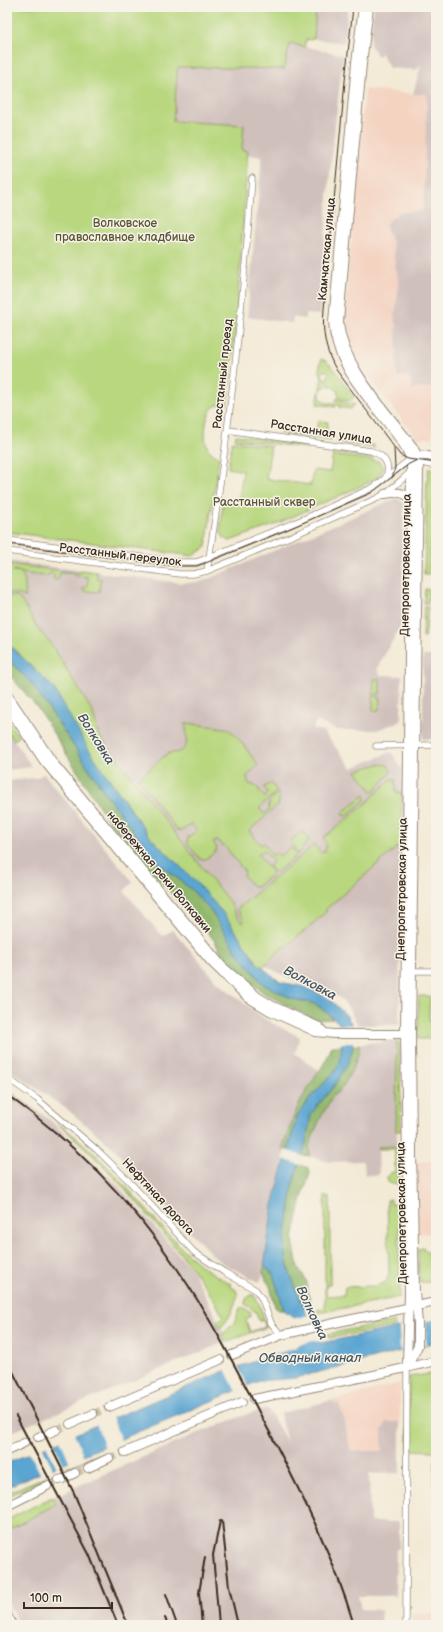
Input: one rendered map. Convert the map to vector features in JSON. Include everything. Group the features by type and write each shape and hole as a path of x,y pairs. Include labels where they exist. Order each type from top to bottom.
{"main road":[{"name":"Камчатская улица","path":"363,7 335,296 333,332 337,348 344,364 406,449 415,459"},
{"name":"Камчатская улица","path":"369,7 341,290 339,315 340,331 347,353 354,367 414,447 415,459 412,471"},
{"path":"415,459 436,458"},
{"name":"Днепропетровская улица","path":"407,1368 409,1325 413,1307 408,1034 415,459"},
{"name":"Днепропетровская улица","path":"412,471 412,745"},
{"path":"385,494 399,492 405,494 412,500"},
{"name":"набережная реки Волковки","path":"7,694 58,770 222,966 258,997 273,1006 319,1027 324,1032"},
{"name":"набережная реки Волковки","path":"7,706 44,761 218,970 244,994 262,1007 316,1032 334,1034 408,1034"},
{"path":"232,1355 285,1334 436,1302"},
{"name":"Днепропетровская улица","path":"407,1368 418,1346 418,1323 413,1307"},
{"path":"110,1407 220,1360"},
{"path":"254,1399 436,1361"},
{"path":"125,1452 242,1402"},
{"path":"70,1424 93,1414"},
{"path":"7,1451 24,1443"},
{"path":"88,1468 110,1458"},
{"path":"7,1506 47,1486"}],"street":[{"name":"Расстанный проезд","path":"207,571 228,430 238,342 252,178"},
{"name":"Расстанная улица","path":"228,430 371,450 380,454 385,459 388,468 383,481"},
{"path":"415,459 436,466"},
{"name":"Расстанный переулок","path":"7,540 188,563 196,562 306,518 370,489 415,459"},
{"name":"Расстанный переулок","path":"7,551 180,574 193,574 207,571 294,535 385,494 412,471"},
{"path":"376,746 436,746"},
{"path":"409,971 436,971"},
{"name":"Нефтяная дорога","path":"7,1078 37,1099 97,1150 127,1179 194,1252 224,1272 256,1290 262,1299 271,1323 285,1334"},
{"path":"406,1625 407,1368"},
{"path":"7,1612 14,1625"}],"shaded area":[{"path":"316,7 348,7 344,43 314,39"},
{"path":"374,7 436,7 436,387 412,389 409,376 397,377 397,323 394,322 399,285 393,245 385,224 399,212 423,211 427,94 413,94 421,65 416,70 389,68 382,54 377,56 370,45"},
{"path":"290,43 343,55 330,171 319,315 306,314 305,319 293,317 292,323 247,317 262,157 248,155 248,151 242,151 244,126 173,121 178,67 284,69"},
{"path":"365,89 413,94 427,93 423,211 399,212 385,224 393,245 399,285 394,322 397,323 397,376 409,376 412,389 435,387 432,438 416,438 366,373 358,361 351,345 344,320"},
{"path":"397,498 404,503 402,624 377,668 380,675 402,676 401,718 399,722 377,730 338,730 316,721 313,729 323,731 352,768 391,752 402,769 399,1025 358,1025 348,1007 340,998 287,977 266,966 265,963 268,961 7,622 7,561 181,583 201,582"},
{"path":"423,656 436,656 436,739 423,739"},
{"path":"7,730 14,740 32,767 7,770"},
{"path":"44,774 133,882 124,891 162,936 173,930 216,981 266,1020 300,1037 295,1053 320,1072 305,1092 294,1116 282,1149 287,1151 273,1205 262,1278 259,1282 224,1264 213,1256 126,1163 115,1149 68,1110 7,1068 7,781 35,778"},
{"path":"382,1040 397,1040 397,1146 378,1147 379,1175 365,1175 364,1164 362,1161 329,1162 310,1156 309,1147 319,1121 332,1097 342,1088 357,1058 360,1044 377,1042 382,1043"},
{"path":"7,1088 51,1121 119,1187 193,1271 227,1339 225,1342 7,1434"},
{"path":"436,1161 436,1233 417,1234 416,1162"},
{"path":"400,1383 400,1422 387,1422 383,1451 351,1451 344,1418 334,1404 333,1400"},
{"path":"333,1400 334,1404 339,1403 344,1418 351,1451 382,1451 382,1430 387,1422 400,1422 400,1473 369,1474 370,1522 399,1522 399,1549 396,1549 395,1596 358,1596 361,1609 381,1610 380,1625 19,1625 7,1602 7,1528 48,1505 46,1500 191,1436 250,1413 268,1409 287,1442 281,1421 281,1413"},
{"path":"412,1613 436,1613 436,1625 412,1625"}],"green space":[{"name":"Волковское православное кладбище","path":"7,7 316,7 314,39 306,40 304,47 290,43 284,69 178,67 173,121 244,125 242,150 248,151 237,312 227,404 214,407 208,415 205,434 207,446 210,451 219,458 206,547 193,556 7,532"},
{"path":"321,359 330,365 354,398 349,401 340,398 337,390 332,386 329,386 327,378 329,373 326,370 322,373 322,376 325,378 326,386 320,391 320,398 326,403 334,402 336,407 317,404 322,377 319,370"},
{"path":"337,398 349,404 355,404 351,409 339,407 336,400"},
{"path":"318,421 328,422 326,432 316,431"},
{"path":"280,431 332,439 331,441 280,433"},
{"path":"236,435 308,446 308,448 235,439"},
{"path":"337,439 373,445 375,448 337,442"},
{"name":"Расстанный сквер","path":"232,441 271,446 266,479 311,485 313,470 330,472 333,455 378,461 381,464 382,470 379,476 370,482 274,525 230,541 224,538 220,531 223,503 238,505 243,471 228,468"},
{"path":"335,450 374,455 374,457 334,452"},
{"path":"429,468 436,469 436,530 432,530 429,574 424,574 427,481"},
{"path":"7,564 80,573 80,570 97,572 97,579 101,579 99,592 83,591 83,587 87,587 88,577 74,576 73,573 60,573 58,580 53,579 55,576 51,573 47,576 20,572 24,580 25,597 7,593"},
{"path":"425,589 436,591 429,592 428,603 424,603"},
{"path":"8,596 16,596 21,600 39,630 52,645 92,711 99,735 230,903 237,916 243,923 244,921 237,909 314,845 321,853 325,851 326,844 323,838 362,807 390,780 395,778 396,792 402,793 402,843 326,909 326,912 287,946 282,948 263,967 258,964 224,914 195,881 150,837 89,750 53,687 7,643"},
{"path":"424,607 428,607 426,632 423,637"},
{"path":"7,658 31,683 107,796 155,860 192,890 211,911 235,949 263,984 293,999 315,1004 333,1019 315,1020 265,994 229,965 214,940 199,921 179,902 121,837 106,817 37,707 7,672"},
{"path":"374,679 380,679 380,694 373,694"},
{"path":"373,696 380,697 379,710 373,711"},
{"path":"7,720 19,737 14,740 7,730"},
{"path":"186,723 225,728 230,730 239,739 258,765 247,776 248,783 257,787 265,798 268,793 264,787 271,783 277,791 259,808 264,814 269,810 269,802 276,794 279,794 279,804 249,831 261,845 264,843 273,856 276,853 280,856 291,847 297,855 277,872 275,872 269,867 273,861 264,850 258,854 271,871 272,875 257,887 253,887 243,875 245,872 224,845 222,846 217,840 213,842 217,848 214,852 208,858 201,860 187,843 188,837 197,831 192,824 181,831 177,830 138,779 168,753 176,753 184,749 187,741"},
{"path":"378,764 388,765 391,772 374,791 372,791 356,771"},
{"path":"365,794 365,800 346,816 343,815 342,813"},
{"path":"302,831 309,840 298,854 290,841"},
{"path":"419,996 430,996 429,1020 436,1020 436,1039 418,1039"},
{"path":"397,1040 400,1044 401,1131 396,1131"},
{"path":"360,1044 357,1058 352,1070 342,1088 332,1097 319,1121 309,1146 310,1156 302,1155 306,1143 311,1114 336,1083 352,1052 353,1046"},
{"path":"332,1046 342,1046 340,1062 333,1074 311,1097 297,1117 287,1151 282,1149 299,1105"},
{"path":"57,1123 76,1137 111,1170 195,1261 231,1284 230,1286 236,1290 238,1295 233,1309 229,1318 219,1329 217,1322 223,1316 208,1290 190,1266 118,1181 82,1145"},
{"path":"397,1143 399,1143 399,1184 391,1184 388,1182 387,1176 390,1173 395,1172 395,1149 378,1149 378,1147 397,1146"},
{"path":"299,1164 309,1168 310,1173 302,1198 293,1239 298,1267 307,1282 310,1303 304,1309 290,1274 286,1258 285,1240 294,1179"},
{"path":"402,1190 403,1191 405,1282 403,1282"},
{"path":"325,1196 330,1197 330,1285 326,1285 326,1296 344,1295 345,1287 376,1286 386,1282 389,1274 387,1200 391,1199 391,1204 399,1203 400,1297 318,1313 317,1310 325,1308"},
{"path":"423,1248 429,1253 431,1264 436,1270 436,1287 433,1288 433,1282 419,1282 418,1251 419,1249"},
{"path":"264,1267 273,1274 284,1310 279,1310 275,1307 270,1286 263,1273"},
{"path":"251,1295 254,1295 259,1304 267,1327 225,1342 222,1335 234,1323 240,1308 243,1308 251,1313 250,1317 246,1320 250,1332 266,1326 263,1319 259,1321 256,1312 245,1304 246,1299"},
{"path":"394,1321 395,1326 329,1338 328,1334"},
{"path":"436,1373 436,1484 434,1484 435,1451 408,1450 409,1377"},
{"path":"99,1454 7,1497 7,1493"},
{"path":"52,1497 56,1504 7,1531 7,1520"}],"water":[{"name":"Обводный канал","path":"7,643 53,687 89,750 150,837 195,881 224,914 258,964 280,982 304,987 328,998 346,1015 351,1023 353,1046 349,1061 336,1083 311,1114 306,1143 294,1179 285,1240 286,1258 290,1274 307,1315 313,1341 317,1340 321,1343 436,1320 436,1342 296,1378 259,1381 7,1487 7,1463 222,1372 294,1349 298,1345 302,1344 296,1319 284,1310 273,1274 264,1266 273,1205 297,1117 311,1097 333,1074 340,1062 342,1046 339,1023 316,1004 293,999 263,984 235,949 211,911 192,890 155,860 107,796 31,683 7,658"}],"pier":[{"path":"337,1025 353,1025 355,1043 340,1043"},
{"path":"285,1150 303,1156 301,1165 283,1159"},
{"path":"309,1315 315,1339 324,1340 324,1342 313,1341 298,1345 294,1349 293,1347 300,1343 294,1321 292,1319"},
{"path":"426,1321 426,1344 400,1351 399,1327"},
{"path":"237,1365 249,1388 237,1393 225,1369"},
{"path":"112,1417 121,1441 105,1448 96,1423"},
{"path":"74,1433 84,1457 70,1463 60,1439"},
{"path":"53,1442 64,1465 57,1468 46,1445"},
{"path":"42,1446 54,1470 41,1475 29,1452"}],"tunnel":[{"path":"93,1414 109,1407"},
{"path":"56,1430 70,1424"},
{"path":"24,1443 38,1437"},
{"path":"109,1458 125,1452"},
{"path":"75,1473 88,1468"},
{"path":"47,1486 59,1480"}],"tram line":[{"path":"353,7 324,309 325,341 337,371 400,455 408,459 436,463"},
{"path":"392,478 395,468 394,448"},
{"path":"7,544 175,566 197,566 284,531 371,493 409,464 417,460"}],"railway":[{"path":"7,1095 56,1133 121,1197 160,1245 191,1289 215,1329 305,1503 337,1575 354,1625"},
{"path":"7,1360 74,1493 128,1625"},
{"path":"16,1416 89,1554 118,1625"},
{"path":"219,1625 213,1555 220,1521"},
{"path":"222,1521 229,1587 238,1625"},
{"path":"202,1625 199,1593 205,1557"},
{"path":"166,1594 177,1625"},
{"path":"165,1618 168,1625"}],"water label":[{"name":"Волковка","path":"96,739"},
{"name":"Волковка","path":"310,983"},
{"name":"Волковка","path":"312,1313"}]}
